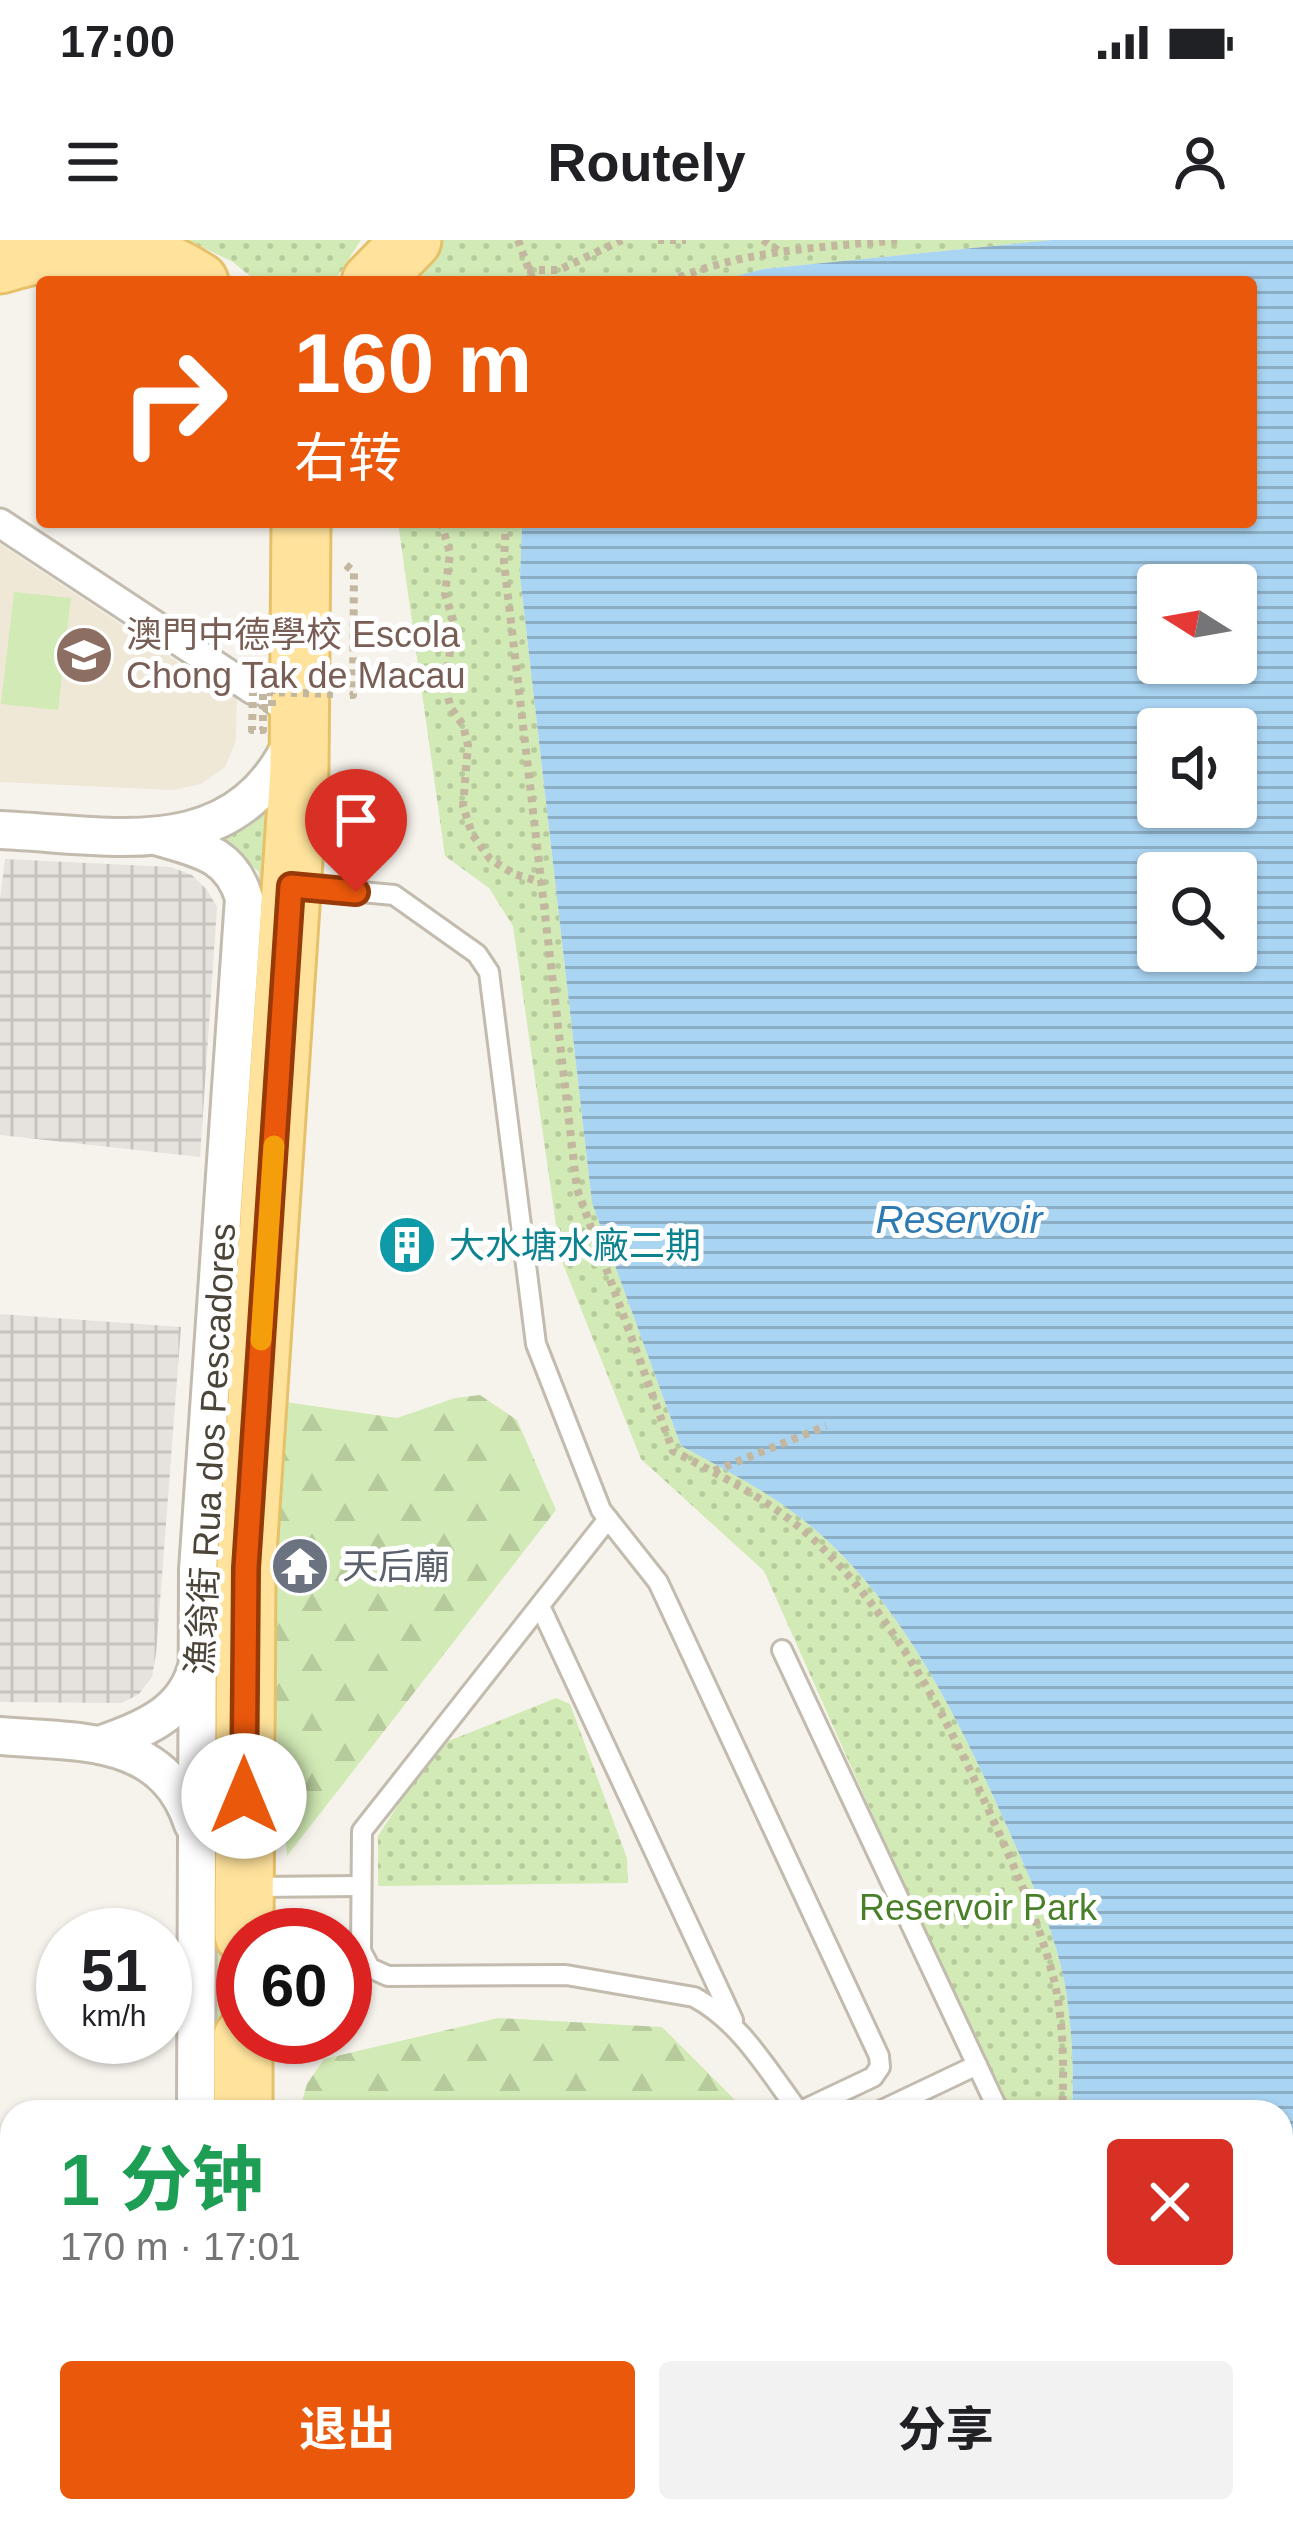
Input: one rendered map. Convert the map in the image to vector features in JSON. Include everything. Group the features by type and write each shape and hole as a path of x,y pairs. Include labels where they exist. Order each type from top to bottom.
{"main road":[{"path":"377,276 412,240"},
{"path":"42,251 123,251 187,276"},
{"name":"漁翁街 Rua dos Pescadores","path":"244,1908 246,1568 291,886 285,699 300,528"},
{"path":"243,2064 243,2100"}],"street":[{"path":"0,523 285,699 281,765 250,802 207,827 159,837 0,830"},
{"name":"漁翁街 Rua dos Pescadores","path":"159,837 212,852 227,863 244,898 198,1570 196,2100"},
{"path":"100,1744 143,1729 167,1714 190,1687 198,1654"},
{"path":"0,1736 100,1744 143,1759 171,1782 190,1814 197,1851"}],"lane":[{"path":"291,886 394,896 485,962 536,1344 601,1510 658,1582 880,2056 880,2068 873,2077 824,2100"},
{"path":"608,1519 362,1831 361,1951 370,1968 379,1973 566,1975 694,1997 713,2007 740,2035 790,2100"},
{"path":"539,1606 740,2035"},
{"path":"782,1650 993,2100"},
{"path":"258,1908 360,1886"},
{"path":"668,1993 694,1984 703,1965 702,1954"},
{"path":"903,2100 977,2065"}],"path":[{"path":"518,240 531,276"},
{"path":"527,270 559,270 622,240"},
{"path":"658,240 686,240"},
{"path":"763,240 780,252"},
{"path":"682,276 748,255 897,240"},
{"path":"443,528 450,553 446,595 454,623 445,687 468,745 463,806 472,834 490,859 514,874 541,882"},
{"path":"506,528 504,562 577,1189 673,1451 746,1489 811,1537 867,1596 914,1664 974,1777 1033,1909 1056,1988 1064,2061 1062,2100"},
{"path":"350,695 354,572"},
{"path":"285,699 252,730 263,730 263,708 285,699"},
{"path":"713,1471 826,1426"}],"shaded area":[{"name":"澳門中德學校 Escola Chong Tak de Macau","path":"0,544 217,688 237,689 236,741 225,767 201,784 172,790 0,782"},
{"path":"5,859 171,867 192,875 207,890 217,907 200,1157 0,1135 0,899"},
{"path":"0,1314 181,1327 156,1654 152,1677 139,1694 122,1703 0,1702"}],"green space":[{"path":"188,240 361,240 338,276 250,276 233,262"},
{"path":"435,240 1052,240 764,269 738,276 394,276"},
{"name":"Reservoir Park","path":"399,528 522,528 520,576 592,1203 681,1446 787,1508 851,1564 906,1634 951,1711 1009,1831 1055,1945 1069,2017 1072,2100 1000,2100 764,1571 641,1459 561,1259 513,926 489,888 445,856"},
{"path":"14,592 71,598 58,710 1,704"},
{"path":"273,803 222,1576 221,1908 216,1908 220,2100 211,2100 213,1576 259,872 220,838"},
{"path":"480,1395 517,1420 556,1510 287,1856 271,1661 271,1400 397,1418 455,1398"},
{"path":"556,1698 570,1704 627,1858 628,1883 378,1886 378,1836 436,1746"},
{"path":"498,2018 662,2027 735,2100 302,2100 321,2064 372,2064 372,2048"}],"water":[{"name":"Reservoir","path":"1052,240 1293,240 1293,2100 1072,2100 1069,2017 1055,1945 1034,1887 951,1711 906,1634 851,1564 770,1497 681,1446 592,1203 520,576 522,528 1257,528 1257,276 737,276 763,269"}],"slow traffic":[{"path":"261,1340 274,1146"}],"place":[{"name":"澳門中德學校 Escola Chong Tak de Macau","path":"84,655"},
{"name":"大水塘水廠二期","path":"407,1245"},
{"name":"天后廟","path":"300,1566"}],"route":[{"path":"244,1796 246,1568 291,886 356,892"}]}
